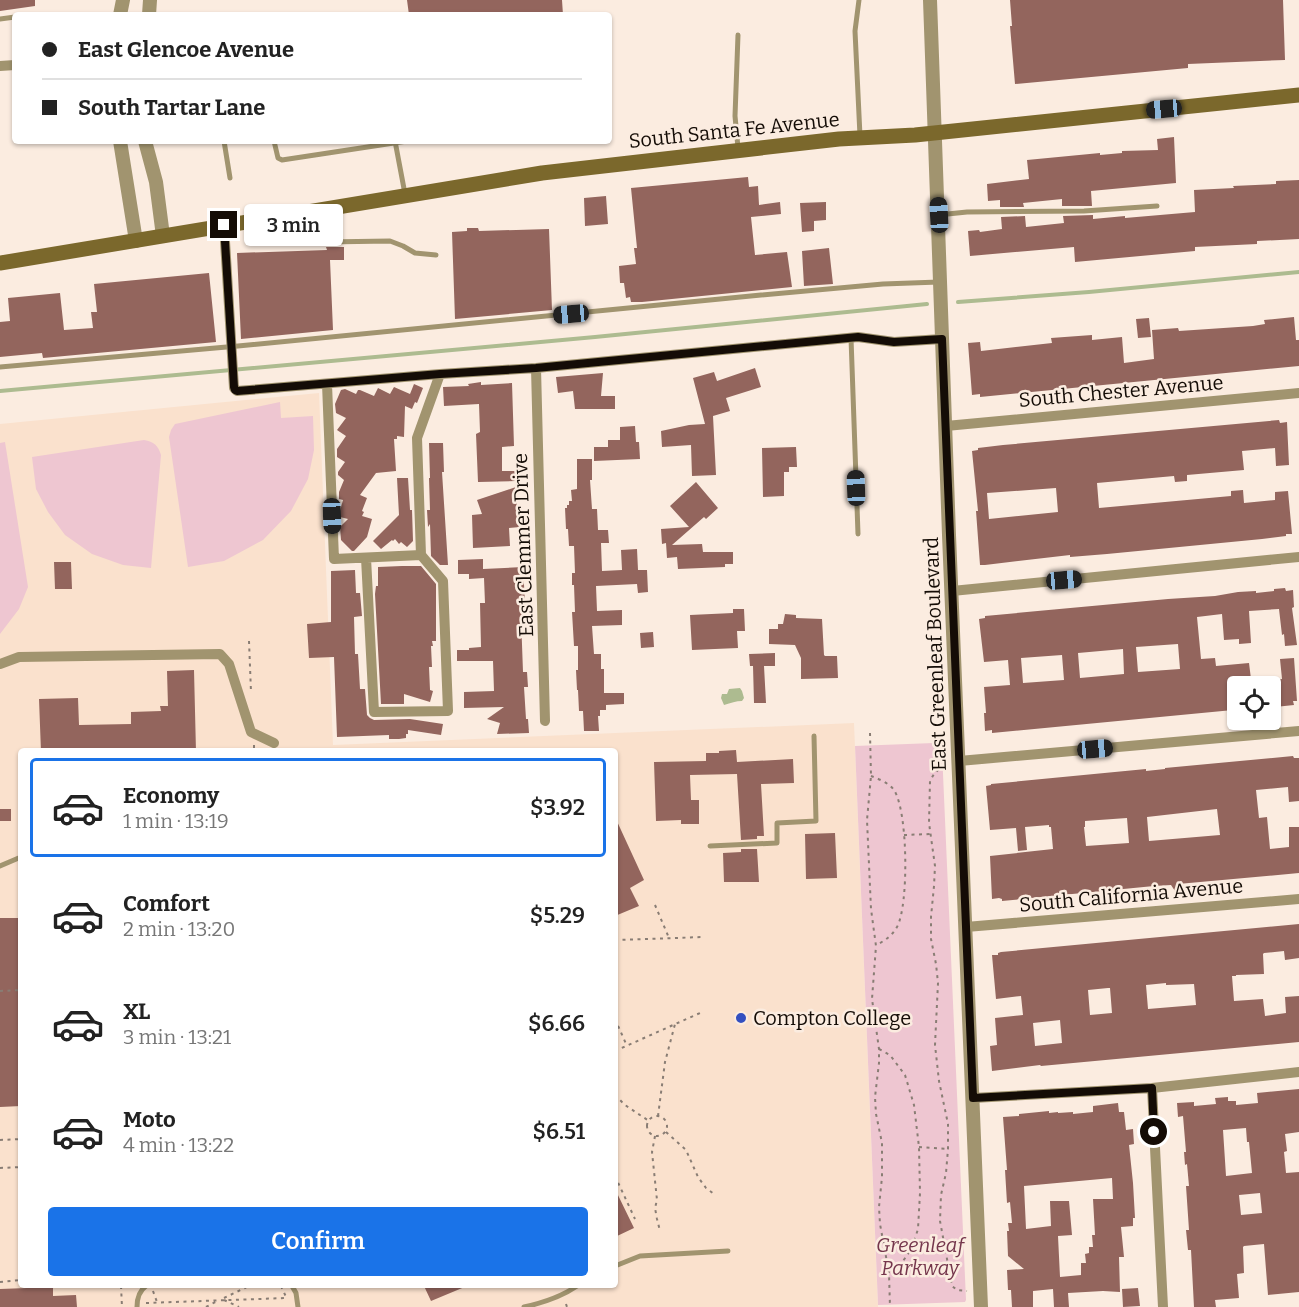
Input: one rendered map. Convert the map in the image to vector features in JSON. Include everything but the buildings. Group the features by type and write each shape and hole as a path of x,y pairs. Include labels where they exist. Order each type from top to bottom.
{"main road":[{"name":"South Santa Fe Avenue","path":"0,263 542,173 738,150 1299,95"}],"street":[{"name":"East Greenleaf Boulevard","path":"930,0 981,1307"},
{"path":"120,144 136,241"},
{"path":"146,144 156,182 163,236"},
{"path":"224,225 231,350 234,387 237,391 536,368 858,337 894,342 942,339"},
{"name":"East Clemmer Drive","path":"536,368 545,721"},
{"path":"366,558 374,712 448,711 443,581 421,555 417,438 440,374"},
{"path":"327,384 334,559 421,555"},
{"name":"South Chester Avenue","path":"946,426 1299,393"},
{"path":"952,591 1299,557"},
{"path":"0,664 19,657 220,654 229,664 251,732 274,743"},
{"path":"959,761 1299,731"},
{"name":"South California Avenue","path":"966,927 1299,899"},
{"path":"973,1098 1152,1088 1299,1072"},
{"path":"1152,1088 1163,1307"}],"lane":[{"path":"859,0 855,31 861,138"},
{"path":"738,35 735,116 738,150"},
{"path":"224,144 230,178"},
{"path":"275,144 278,158 282,159 382,144"},
{"path":"395,144 405,196"},
{"path":"939,215 967,212 1084,211 1157,206"},
{"path":"311,211 315,236 325,242 390,241 415,253 436,255"},
{"path":"0,367 231,350 761,295 883,284 940,282"},
{"path":"851,338 858,534"},
{"path":"710,846 777,843 777,823 816,821 813,736"},
{"path":"0,866 18,858"},
{"path":"618,1265 640,1256 728,1251"},
{"path":"137,1305 138,1295 143,1288"},
{"path":"293,1288 298,1307"},
{"path":"524,1307 548,1304 574,1288"}],"path":[{"path":"870,733 871,776 867,820 871,909 876,946 872,999 879,1049 875,1097 882,1143 880,1224 889,1273 890,1307"},
{"path":"944,764 930,781 930,834 935,867 931,939 938,983 935,1045 939,1081 948,1124 948,1149 941,1195 940,1221 952,1286 957,1290 967,1291"},
{"path":"871,776 882,780 894,789 901,804 904,835 904,904 898,926 889,938 876,946"},
{"path":"904,835 930,834"},
{"path":"655,905 669,938"},
{"path":"618,940 704,937"},
{"path":"0,991 18,990"},
{"path":"618,1050 700,1013"},
{"path":"658,1116 665,1062 675,1024"},
{"path":"618,1026 627,1046"},
{"path":"879,1049 890,1055 905,1074 914,1105 919,1147 918,1229 912,1248 901,1264 889,1273"},
{"path":"618,1098 649,1121"},
{"path":"658,1116 664,1119 666,1132 661,1136 655,1136 648,1130 649,1121 658,1116"},
{"path":"666,1132 686,1150 698,1177 714,1194"},
{"path":"655,1136 652,1152 660,1231"},
{"path":"0,1140 18,1140"},
{"path":"919,1147 948,1149"},
{"path":"0,1168 18,1168"},
{"path":"618,1182 635,1219"},
{"path":"0,1282 18,1280"},
{"path":"121,1288 122,1307"},
{"path":"152,1288 157,1302"},
{"path":"206,1307 245,1288"},
{"path":"282,1288 289,1304"},
{"path":"137,1305 157,1302 286,1298"},
{"path":"222,1299 239,1307"}],"shaded area":[{"name":"Compton College","path":"319,393 333,745 854,723 878,1307 0,1307 0,424"},
{"path":"740,688 744,698 742,701 724,705 722,694 727,694 729,689"}],"green space":[{"path":"280,402 281,418 313,416 314,450 308,479 291,511 263,540 224,561 188,567 169,437 171,430 175,424"},
{"path":"144,440 155,444 161,455 151,568 123,565 92,554 65,535 48,512 36,489 32,457"},
{"path":"5,442 28,587 19,609 0,634 0,443"},
{"name":"Greenleaf Parkway","path":"934,743 942,751 966,1300 965,1302 878,1305 855,746"}],"waterway":[{"path":"958,302 1299,272"},
{"path":"0,391 595,337 927,304"}],"place":[{"name":"Compton College","path":"741,1018"}],"route":[{"path":"224,225 231,354 234,387 237,391 536,368 858,337 894,342 942,339 973,1098 1152,1088 1154,1132"}]}
